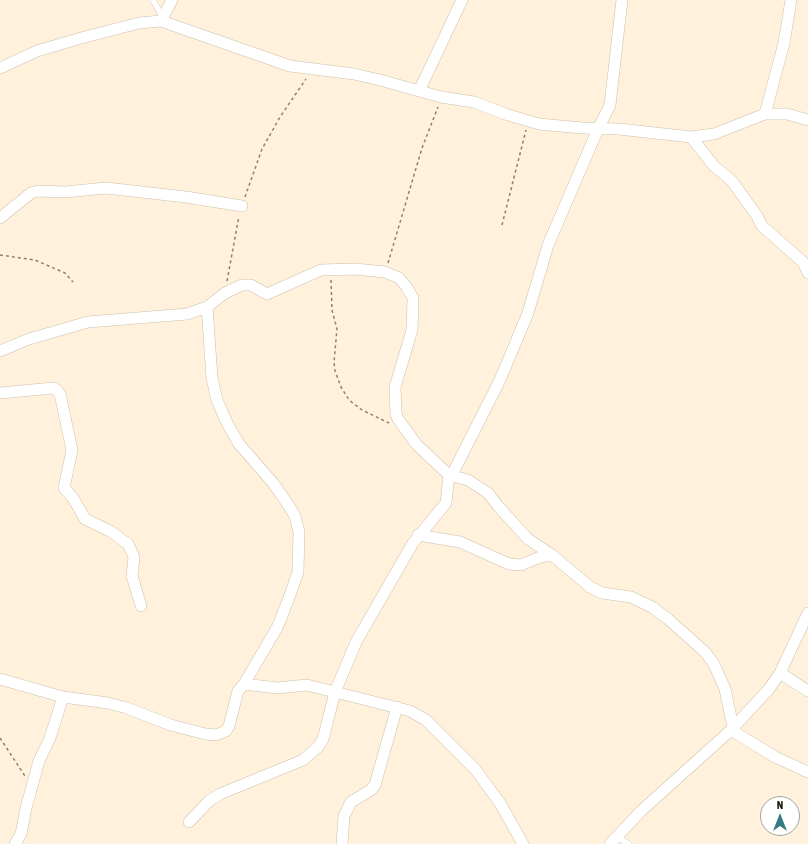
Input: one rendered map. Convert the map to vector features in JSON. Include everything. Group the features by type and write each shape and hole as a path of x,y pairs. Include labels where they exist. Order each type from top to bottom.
{"street":[{"path":"162,20 172,0"},
{"path":"419,91 462,0"},
{"path":"189,822 209,801 220,794 303,760 312,754 323,739 335,692 356,642 380,596 418,535 446,503 449,475 453,473 502,374 528,313 548,245 598,129 610,105 622,0"},
{"path":"765,114 784,43 791,0"},
{"path":"0,68 37,51 139,23 162,20 290,66 312,70 354,74 441,97 474,102 528,122 598,129 634,130 691,137 714,134 765,114 787,114 808,120"},
{"path":"691,137 714,166 732,181 757,216 762,226 803,262 808,272"},
{"path":"0,218 31,193 38,191 65,192 106,188 186,197 242,206"},
{"path":"0,351 29,339 88,322 119,318 187,314 207,308 236,286 246,284 251,285 267,294 309,274 331,268 385,272 403,282 412,298 412,330 394,394 398,419 417,445 449,475 476,483 488,493 528,539 552,555 596,591 625,595 652,607 704,652 714,664 725,689 732,728 775,757 808,772"},
{"path":"0,679 64,697 108,703 127,708 171,725 205,734 216,735 226,731 229,726 238,691 244,684 278,626 290,595 298,572 299,532 295,516 287,503 273,483 239,444 227,423 217,400 212,378 207,308"},
{"path":"0,393 53,388 60,394 72,450 64,488 73,498 85,519 110,531 128,544 134,557 132,576 141,606"},
{"path":"418,535 460,542 509,564 521,565 540,557 552,555"},
{"path":"613,840 641,811 732,728 769,689 780,673 808,613"},
{"path":"780,673 808,691"},
{"path":"244,684 277,688 307,685 397,707 418,715 426,720 475,770 500,803 523,844"},
{"path":"15,844 21,834 39,761 50,738 64,697"},
{"path":"342,844 344,816 351,802 371,790 375,785 397,707"}],"lane":[{"path":"153,0 162,20"},
{"path":"613,840 629,844"}],"path":[{"path":"225,293 238,219 262,149 280,117 312,70"},
{"path":"385,272 422,148 441,97"},
{"path":"502,224 528,122"},
{"path":"0,255 35,260 65,273 73,282"},
{"path":"331,268 332,310 337,329 334,362 335,372 341,387 349,400 362,410 408,432"},
{"path":"0,738 32,788"}]}
